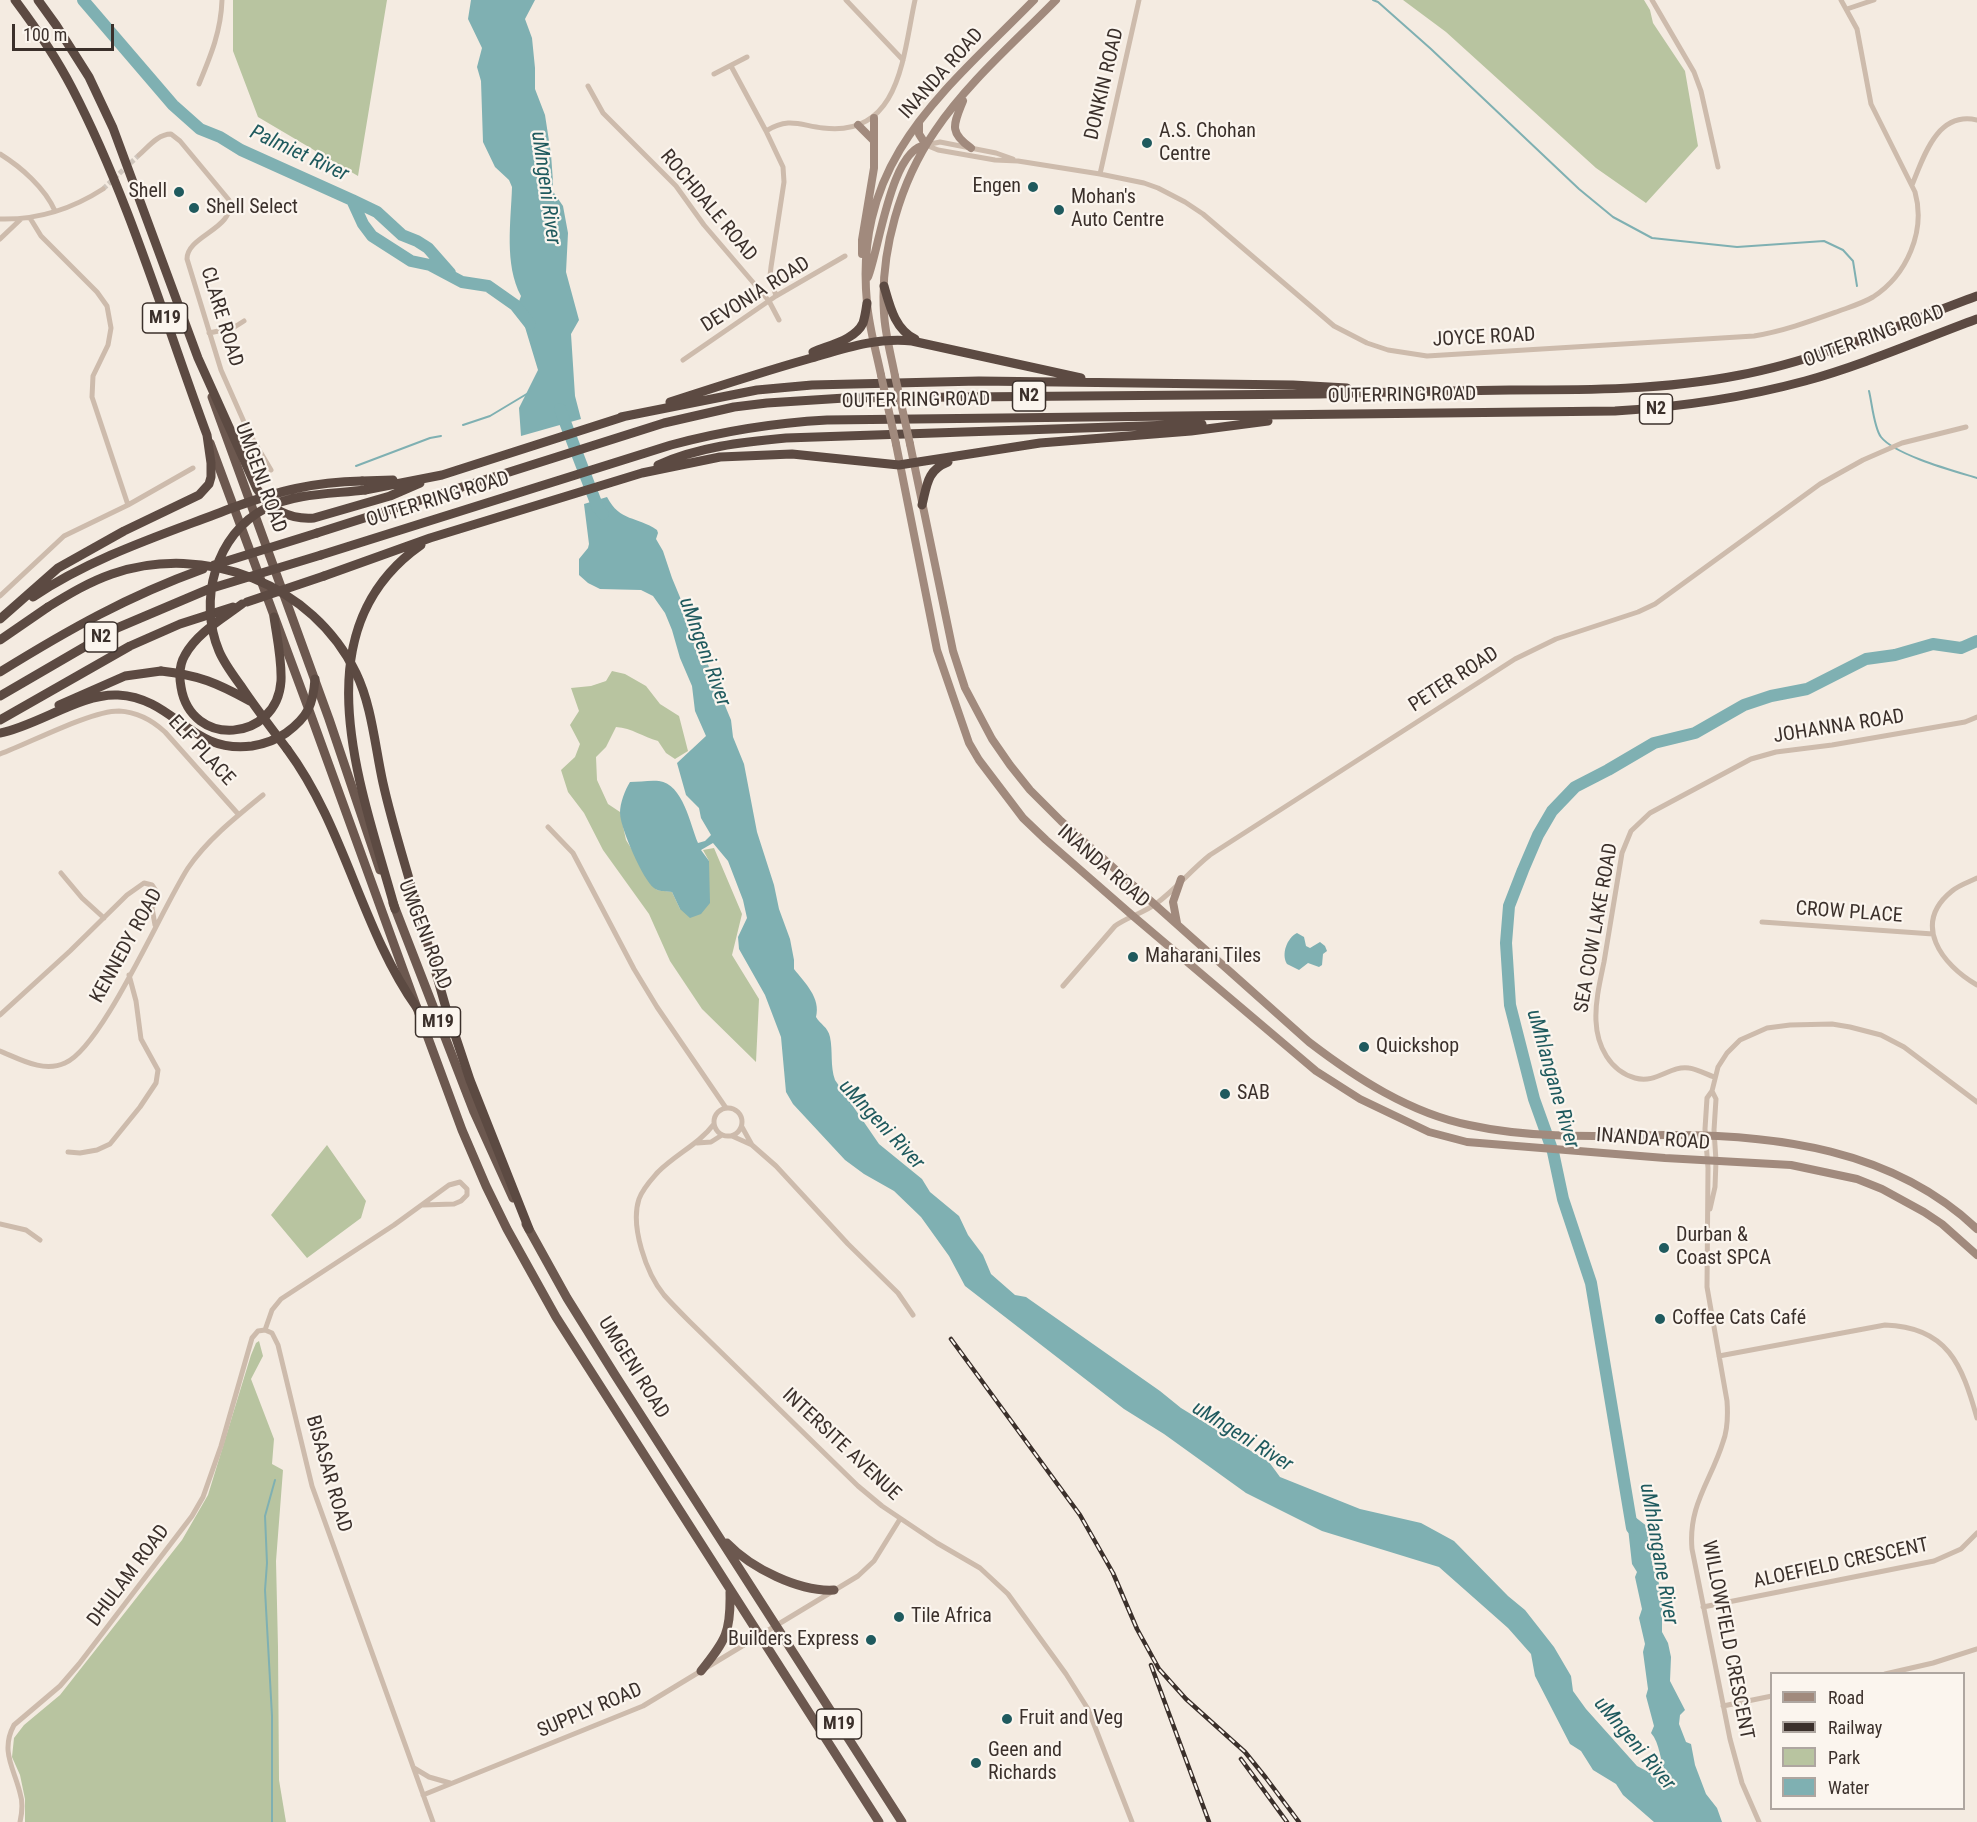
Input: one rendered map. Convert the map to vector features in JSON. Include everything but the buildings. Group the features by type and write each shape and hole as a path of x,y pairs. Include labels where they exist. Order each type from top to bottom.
{"highway":[{"name":"UMGENI ROAD","path":"15,0 43,38 72,88 123,201 462,1130 507,1229 556,1317 879,1822"},
{"name":"UMGENI ROAD","path":"38,0 89,77 113,128 315,679 372,849 474,1112 517,1207 567,1298 902,1822"},
{"path":"884,286 899,326 905,333 925,344"},
{"name":"OUTER RING ROAD","path":"0,672 97,614 158,585 203,568 664,423 734,407 835,398 1621,390 1743,375 1804,358 1977,296"},
{"path":"772,369 851,336 862,323 867,303"},
{"name":"OUTER RING ROAD","path":"0,696 117,628 209,589 670,445 754,426 827,420 1615,411 1703,404 1806,381 1977,319"},
{"path":"659,408 772,369 873,341 888,339 925,344 1107,382"},
{"path":"198,358 257,489 268,503 284,514 302,519 320,517 390,496 436,476 621,417 757,390 812,385 979,381 1293,384 1397,391"},
{"path":"0,720 130,646 180,624 430,538 675,462 719,446 786,438 1243,423 1322,416"},
{"path":"675,462 720,457 792,454 899,465 914,464 1040,442 1191,431 1243,423"},
{"path":"0,619 58,568 124,531 191,501 199,495 211,477 207,435"},
{"path":"922,506 929,478 939,465 967,455"},
{"path":"417,1008 397,977 315,792 219,653 211,626 209,600 222,553 245,522 266,508 294,498 363,485 436,476"},
{"path":"18,604 72,573 139,544 273,493 318,483 363,485"},
{"path":"395,909 358,775 349,720 348,679 363,610 370,597 394,568 430,538"},
{"path":"0,640 82,586 113,573 146,565 207,564 250,576 272,586 313,614 343,649 357,674 366,702 384,785 446,1008 470,1080 529,1229"},
{"path":"245,603 204,633 185,655 181,665 180,679 186,704 194,716 205,724 219,730 232,731 254,724 270,711 281,681 274,617"},
{"path":"0,732 108,682 132,674 161,671 191,674 252,702"},
{"path":"0,732 97,697 116,695 133,697 159,707 207,741 243,747 278,739 294,726 309,710 315,679"},
{"path":"711,1526 736,1552 755,1565 813,1589 834,1590"},
{"path":"701,1671 724,1642 728,1631 730,1590"}],"main road":[{"name":"INANDA ROAD","path":"1034,0 920,119 896,153 876,200 869,233 867,303 880,375 940,657 969,743 978,760 1023,818 1133,916 1301,1058 1332,1082 1360,1099 1429,1132 1467,1142 1520,1148 1791,1165 1857,1179 1882,1189 1924,1212 1942,1224 1977,1255"},
{"name":"INANDA ROAD","path":"1056,0 946,116 926,145 901,201 889,242 884,286 884,314 895,376 958,667 975,709 992,738 1030,790 1060,821 1309,1042 1354,1075 1429,1113 1466,1125 1517,1132 1592,1136 1710,1137 1782,1141 1827,1149 1869,1163 1919,1186 1977,1229"},
{"path":"966,94 954,130 958,138 971,148"},
{"path":"866,282 863,273 862,240 874,168 874,117"},
{"path":"866,282 891,193 911,153 918,146 926,145 919,134 920,119"},
{"path":"858,125 873,140"},
{"path":"1177,923 1173,902 1181,879"}],"street":[{"path":"199,84 218,34 222,0"},
{"path":"846,0 903,60"},
{"path":"766,131 787,122 827,128 858,125 874,117 892,94 903,60 915,0"},
{"name":"DONKIN ROAD","path":"1100,174 1139,0"},
{"path":"1652,0 1694,72 1701,90 1718,167"},
{"name":"JOYCE ROAD","path":"926,145 938,150 995,160 1018,161 1100,174 1144,183 1171,194 1221,229 1317,314 1334,326 1367,343 1388,350 1427,356 1735,338 1770,333 1797,326 1873,297 1894,279 1905,265 1918,229 1918,202 1912,185 1871,104 1857,30 1841,0"},
{"path":"1846,9 1874,0"},
{"path":"714,74 747,57"},
{"path":"730,66 782,162 784,172 770,276 776,296"},
{"name":"ROCHDALE ROAD","path":"588,86 603,113 676,186 704,225 769,301 780,320"},
{"path":"1912,185 1931,141 1945,126 1962,119 1977,120"},
{"name":"CLARE ROAD","path":"139,155 158,138 168,133 171,134 180,141 229,200 230,209 222,222 194,244 187,254 221,370 271,470"},
{"name":"JOYCE ROAD","path":"926,145 940,142 996,153 1018,161"},
{"path":"0,154 28,176 55,211"},
{"path":"0,219 30,218 55,211 80,202 103,189"},
{"path":"30,218 41,236 97,292 107,306 111,317 110,337 93,376 92,397 128,505"},
{"path":"0,239 21,219"},
{"name":"DEVONIA ROAD","path":"683,360 776,296 845,256"},
{"path":"209,333 233,328 244,321"},
{"name":"PETER ROAD","path":"1064,986 1115,926 1156,904 1210,855 1515,659 1556,639 1638,612 1655,604 1820,484 1863,460 1902,443 1966,427"},
{"path":"0,596 64,536 128,505 193,468"},
{"name":"ELF PLACE","path":"0,754 100,714 119,711 140,715 165,732 239,815"},
{"name":"JOHANNA ROAD","path":"1712,781 1762,755 1965,722 1977,717"},
{"name":"SEA COW LAKE ROAD","path":"1712,781 1650,813 1626,840 1622,852 1599,992 1596,1023 1606,1055 1611,1063 1626,1074 1635,1078 1653,1079 1673,1070 1689,1068 1714,1077"},
{"name":"KENNEDY ROAD","path":"0,1051 37,1066 54,1066 73,1059 90,1042 190,865 211,841 263,795"},
{"path":"548,827 573,853 640,979 685,1050 726,1108"},
{"path":"61,873 82,898 104,918"},
{"path":"1977,878 1958,887 1943,900 1934,919 1933,934 1938,949 1950,966 1977,985"},
{"path":"0,1015 135,888 147,883 152,885 156,891 152,908 155,925"},
{"name":"CROW PLACE","path":"1762,922 1933,934"},
{"path":"68,1152 80,1153 97,1150 110,1144 150,1095 158,1079 156,1065 141,1039 136,1001 129,975"},
{"path":"1714,1077 1727,1053 1748,1035 1779,1026 1832,1024 1870,1031 1892,1040 1917,1056 1977,1102"},
{"name":"WILLOWFIELD CRESCENT","path":"1714,1077 1712,1091 1716,1100 1707,1161 1707,1287 1727,1401 1726,1431 1720,1452 1700,1493 1690,1532 1703,1607 1738,1770 1759,1822"},
{"path":"752,1145 742,1127 741,1115 734,1109 726,1108 716,1115 714,1124 718,1132 752,1145 776,1166 848,1244 898,1293 913,1315"},
{"name":"INTERSITE AVENUE","path":"714,1124 705,1136 659,1171 639,1200 637,1213 639,1233 644,1257 655,1281 663,1294 690,1322 858,1486 900,1519 980,1568 1008,1594 1066,1674 1088,1710 1132,1822"},
{"path":"732,1136 742,1127"},
{"name":"INTERSITE AVENUE","path":"696,1143 711,1142 722,1135"},
{"name":"WILLOWFIELD CRESCENT","path":"1708,1216 1715,1187 1716,1161 1710,1137"},
{"path":"265,1330 272,1310 281,1299 456,1182 462,1183 467,1189 464,1198 458,1203 423,1205"},
{"path":"0,1224 26,1230 40,1240"},
{"path":"1719,1356 1885,1325 1913,1329 1934,1338 1957,1361 1977,1418"},
{"name":"BISASAR ROAD","path":"265,1330 272,1333 278,1346 312,1486 433,1822"},
{"name":"DHULAM ROAD","path":"20,1822 21,1794 6,1751 8,1732 60,1686 79,1664 192,1516 210,1481 252,1338 258,1331 265,1330"},
{"name":"SUPPLY ROAD","path":"423,1795 643,1706 858,1576 874,1561 900,1519"},
{"name":"ALOEFIELD CRESCENT","path":"1703,1607 1934,1561 1961,1549 1977,1533"},
{"path":"1895,1672 1933,1664 1977,1649"},
{"path":"1723,1706 1770,1696"},
{"path":"413,1767 433,1779 451,1784"}],"green space":[{"path":"233,0 387,0 358,176 258,117 233,51"},
{"path":"1403,0 1644,0 1650,10 1653,23 1685,71 1698,146 1646,203 1596,168 1446,32"},
{"path":"612,671 625,674 646,686 660,704 679,716 688,751 675,759 666,753 658,741 616,727 606,747 596,757 597,780 608,804 620,812 626,840 657,890 672,892 680,909 709,881 709,861 703,850 714,848 742,914 732,955 759,999 756,1062 702,1009 670,961 649,914 603,850 584,813 568,792 561,770 575,757 580,744 570,725 579,711 571,688 591,686 606,681"},
{"path":"327,1145 366,1201 361,1218 307,1258 271,1215"},
{"path":"259,1341 263,1356 251,1379 274,1439 272,1464 283,1470 276,1561 279,1780 286,1822 25,1822 25,1799 20,1775 12,1757 14,1738 24,1725 60,1695 182,1540 208,1495 251,1355"}],"water":[{"path":"471,0 535,0 525,19 532,38 535,89 545,115 551,154 552,190 563,206 568,233 566,272 579,320 571,334 575,396 581,419 521,436 519,408 538,370 518,304 521,296 510,257 512,187 509,180 495,167 483,142 481,81 477,67 482,48 468,19"},
{"path":"607,497 617,511 623,515 657,530 656,539 663,551 731,720 733,737 744,764 757,832 790,939 794,969 811,991 816,1003 816,1017 829,1034 835,1080 879,1144 922,1179 930,1192 959,1216 968,1235 983,1255 991,1274 1015,1295 1026,1297 1181,1408 1269,1462 1280,1477 1360,1509 1421,1523 1454,1541 1508,1596 1525,1610 1554,1647 1571,1676 1573,1691 1586,1709 1637,1766 1660,1778 1666,1774 1651,1733 1654,1726 1646,1696 1648,1689 1643,1652 1645,1644 1639,1618 1642,1609 1635,1577 1637,1572 1632,1564 1626,1510 1648,1527 1662,1600 1662,1632 1668,1643 1671,1657 1670,1681 1685,1710 1680,1715 1679,1724 1686,1742 1691,1744 1695,1765 1706,1794 1717,1808 1722,1822 1654,1822 1623,1795 1616,1784 1593,1770 1581,1751 1570,1744 1535,1676 1531,1654 1508,1628 1439,1567 1322,1531 1246,1493 1164,1434 1124,1409 965,1286 949,1256 921,1217 894,1191 845,1160 793,1104 786,1092 781,1037 765,995 739,949 738,937 747,918 743,900 728,861 713,843 701,850 709,861 710,903 701,914 690,918 680,909 672,892 658,890 649,883 638,864 624,830 620,809 630,782 659,781 674,789 680,797 698,843 705,841 711,835 701,818 699,808 686,795 677,763 706,736 695,711 692,686 665,613 653,596 641,590 600,589 579,575 579,559 589,544 584,504"},
{"path":"1297,933 1304,937 1306,946 1310,948 1320,942 1325,946 1327,951 1323,954 1322,965 1319,967 1308,963 1299,970 1287,964 1286,947 1293,935"}],"waterway":[{"name":"Palmiet River","path":"83,0 173,105 200,129 352,200 363,224 372,236 411,261 430,265 462,282 488,286 515,305 530,324"},
{"path":"1373,0 1431,49 1579,189 1613,217 1652,238 1737,247 1824,241 1843,250 1853,261 1857,286"},
{"path":"352,200 377,212 402,235 428,248 450,273"},
{"path":"1869,391 1877,428 1881,437 1888,444 1926,462 1977,478"},
{"path":"463,425 490,416 530,392"},
{"name":"uMngeni River","path":"560,409 598,508 603,514"},
{"path":"356,466 441,436"},
{"name":"uMhlangane River","path":"1632,1528 1591,1283 1563,1199 1553,1152 1534,1099 1510,1005 1506,943 1509,906 1523,870 1538,835 1552,811 1575,787 1654,743 1695,733 1744,705 1771,696 1807,689 1866,659 1895,655 1933,644 1961,648 1977,641"},
{"path":"272,1822 272,1716 265,1590 267,1563 265,1516 275,1480"}],"tunnel":[{"path":"103,189 139,155"}],"railway":[{"path":"951,1339 1080,1515 1113,1573 1137,1629 1159,1669 1186,1699 1245,1752 1299,1822"},
{"path":"1151,1665 1209,1822"},
{"path":"1241,1759 1287,1822"}],"place":[{"name":"A.S. Chohan Centre","path":"1147,143"},
{"name":"Engen","path":"1033,187"},
{"name":"Shell","path":"179,192"},
{"name":"Shell Select","path":"194,208"},
{"name":"Mohan's Auto Centre","path":"1059,210"},
{"name":"Maharani Tiles","path":"1133,957"},
{"name":"Quickshop","path":"1364,1047"},
{"name":"SAB","path":"1225,1094"},
{"name":"Durban & Coast SPCA","path":"1664,1248"},
{"name":"Coffee Cats Café","path":"1660,1319"},
{"name":"Tile Africa","path":"899,1617"},
{"name":"Builders Express","path":"871,1640"},
{"name":"Fruit and Veg","path":"1007,1719"},
{"name":"Geen and Richards","path":"976,1763"}]}
